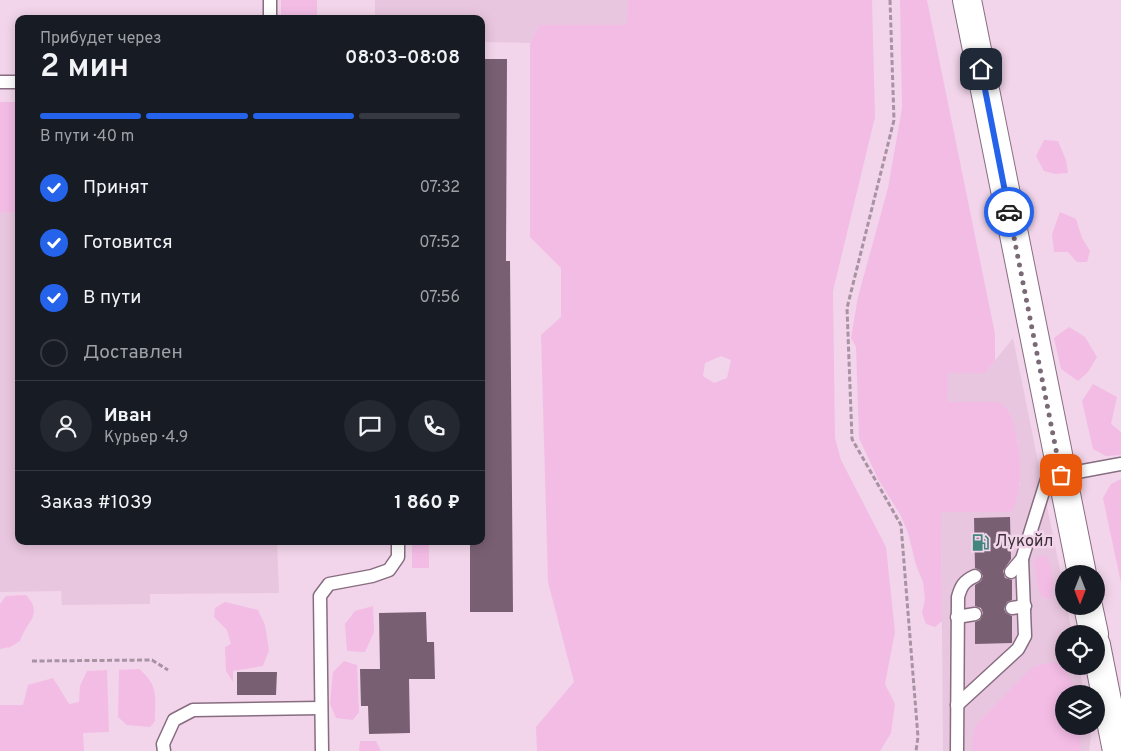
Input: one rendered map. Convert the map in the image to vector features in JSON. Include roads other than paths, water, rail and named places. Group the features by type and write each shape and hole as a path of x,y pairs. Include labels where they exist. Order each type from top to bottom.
{"main road":[{"path":"967,0 1080,565"},
{"path":"1102,675 1117,751"}],"lane":[{"path":"270,0 270,15"},
{"path":"0,82 15,82"},
{"path":"957,705 1018,649 1025,636 1018,607 1022,560 1059,462 1121,464"},
{"path":"322,751 320,596 329,584 372,576 390,570 398,557 398,545"},
{"path":"1011,572 1022,560"},
{"path":"957,751 958,597 961,586 968,579 975,576"},
{"path":"957,617 975,614"},
{"path":"164,751 163,744 174,720 193,710 321,708"}],"place":[{"name":"Лукойл","path":"981,542"}]}
